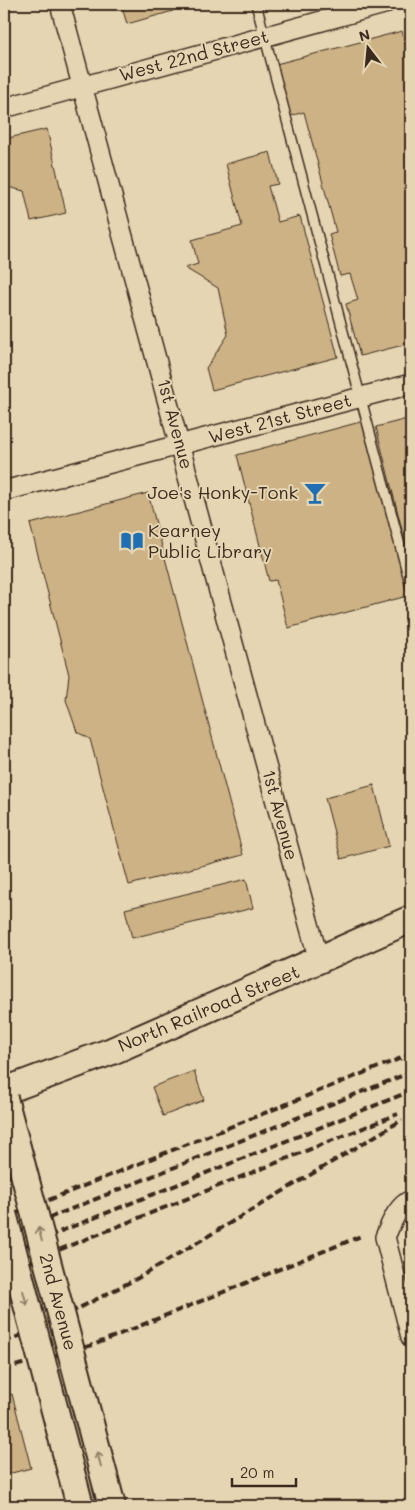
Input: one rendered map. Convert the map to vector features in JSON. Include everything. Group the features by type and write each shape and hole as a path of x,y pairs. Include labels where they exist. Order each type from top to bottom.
{"main road":[{"name":"North Railroad Street","path":"4,1091 112,1051 411,919"},
{"name":"2nd Avenue","path":"4,1098 112,1506"},
{"name":"2nd Avenue","path":"4,1217 80,1506"}],"street":[{"name":"1st Avenue","path":"60,4 319,961"},
{"name":"West 22nd Street","path":"4,108 384,4"},
{"name":"West 21st Street","path":"4,491 411,384"},
{"path":"411,1200 404,1203 385,1237 411,1337"}],"lane":[{"path":"256,4 362,397 411,588"}],"building":[{"path":"121,4 171,4 173,11 127,24"},
{"path":"402,31 411,67 411,343 360,356 346,304 358,300 350,274 340,276 329,234 336,232 304,112 290,116 276,64"},
{"path":"47,129 66,213 31,221 24,191 8,187 4,168 4,139"},
{"path":"270,152 278,184 268,186 278,222 300,216 338,357 212,390 206,368 228,335 218,288 185,268 198,264 192,240 242,226 226,164"},
{"path":"411,418 411,565 376,427"},
{"name":"Joe's Honky-Tonk","path":"364,421 411,595 288,628 276,580 269,581 237,455"},
{"path":"148,493 243,855 129,885 90,739 77,732 66,700 69,675 30,524"},
{"path":"374,785 389,846 341,859 325,798"},
{"path":"411,797 411,824 405,798"},
{"path":"246,879 253,908 132,938 125,909"},
{"path":"194,1071 204,1100 163,1116 152,1087"},
{"path":"12,1394 31,1468 4,1475 4,1396"}],"railway":[{"path":"4,1218 411,1054"},
{"path":"4,1236 411,1072"},
{"path":"4,1254 411,1091"},
{"path":"4,1272 398,1114"},
{"path":"4,1342 44,1326 138,1278 402,1120"},
{"path":"4,1369 93,1345 361,1236"}],"place":[{"name":"Joe's Honky-Tonk","path":"315,493"},
{"name":"Kearney Public Library","path":"132,541"}]}
